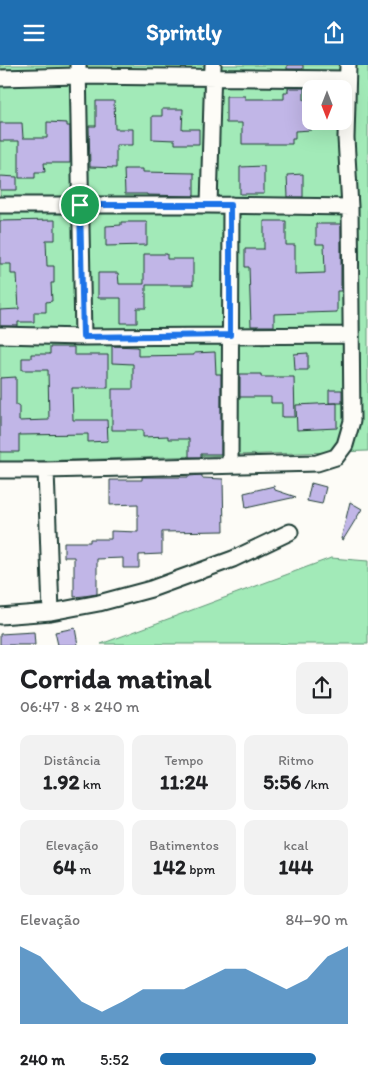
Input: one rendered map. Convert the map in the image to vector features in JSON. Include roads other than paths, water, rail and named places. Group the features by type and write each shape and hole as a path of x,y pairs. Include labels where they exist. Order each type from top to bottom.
{"street":[{"path":"78,71 83,337"},
{"path":"0,78 78,71 347,72 346,138 350,207 352,421 345,445 336,457 317,463 0,470"},
{"path":"209,205 213,71"},
{"path":"0,205 350,207"},
{"path":"230,205 230,465"},
{"path":"0,335 83,337 351,335"},
{"path":"46,470 51,612"},
{"path":"0,616 51,612 99,603 151,589 233,559 290,532"}]}
